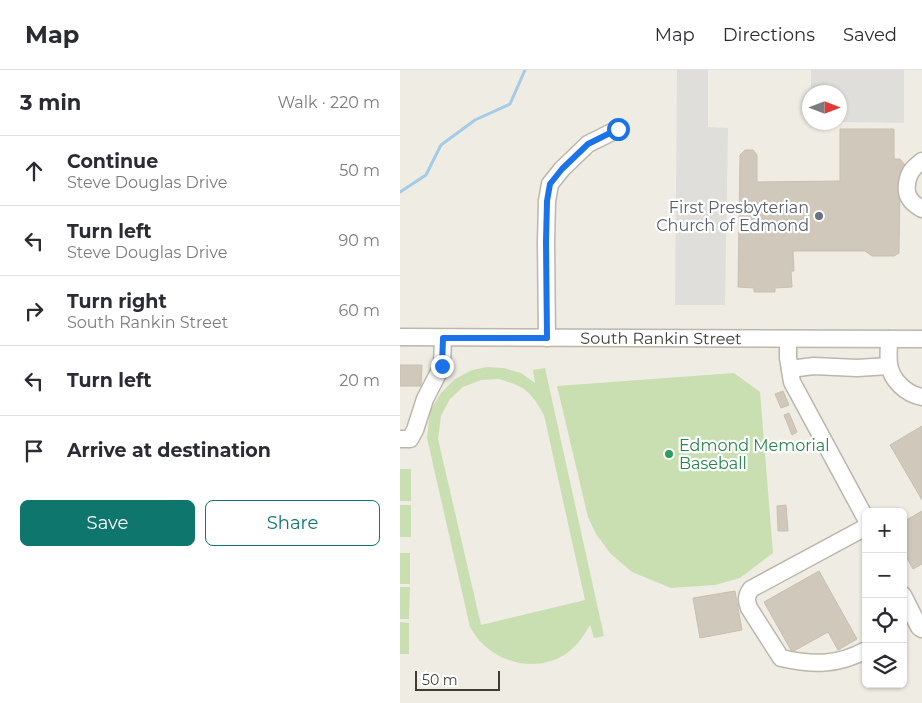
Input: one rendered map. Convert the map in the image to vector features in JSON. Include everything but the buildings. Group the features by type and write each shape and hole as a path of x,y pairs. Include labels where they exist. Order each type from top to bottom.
{"street":[{"path":"547,338 546,234 547,201 550,184 562,169 588,144 618,129"},
{"path":"922,161 912,169 908,179 907,190 908,198 922,209"},
{"name":"South Rankin Street","path":"400,337 922,339"},
{"path":"400,439 410,439 415,430 425,399 442,366 443,338"},
{"path":"788,339 788,358 792,382 862,512"},
{"path":"889,339 889,366 896,380 910,393 922,397"},
{"path":"790,369 814,366 857,368 889,366"},
{"path":"862,530 751,589 747,594 746,601 782,658 800,662 834,663 854,657 862,652"},
{"path":"904,598 914,627"}],"green space":[{"path":"487,367 504,368 521,373 535,383 533,370 545,368 604,636 594,638 590,625 571,650 549,662 525,664 513,662 491,651 480,641 470,627 427,438 430,411 441,393 455,379 472,370","holes":["499,379 531,395 544,415 585,600 481,625 438,439 441,416 450,399 463,387 481,380"]},
{"name":"Edmond Memorial Baseball","path":"734,373 760,392 773,553 740,578 715,585 671,588 632,572 610,553 596,534 588,517 557,386"},
{"path":"400,469 411,469 411,501 400,501"},
{"path":"400,505 411,505 411,537 400,537"},
{"path":"400,553 410,553 410,584 400,584"},
{"path":"400,587 410,587 409,619 400,619"},
{"path":"400,622 409,623 409,654 400,654"}],"shaded area":[{"path":"677,70 708,70 708,127 728,128 725,305 675,305"},
{"path":"811,70 904,70 904,123 847,122 847,85 811,85"}],"waterway":[{"path":"400,192 426,175 441,145 475,120 510,104 525,70"}],"place":[{"name":"First Presbyterian Church of Edmond","path":"819,216"},
{"name":"Edmond Memorial Baseball","path":"669,454"}],"route":[{"path":"442,366 443,338 547,338 546,242 547,201 550,184 562,169 588,144 618,129"}]}
